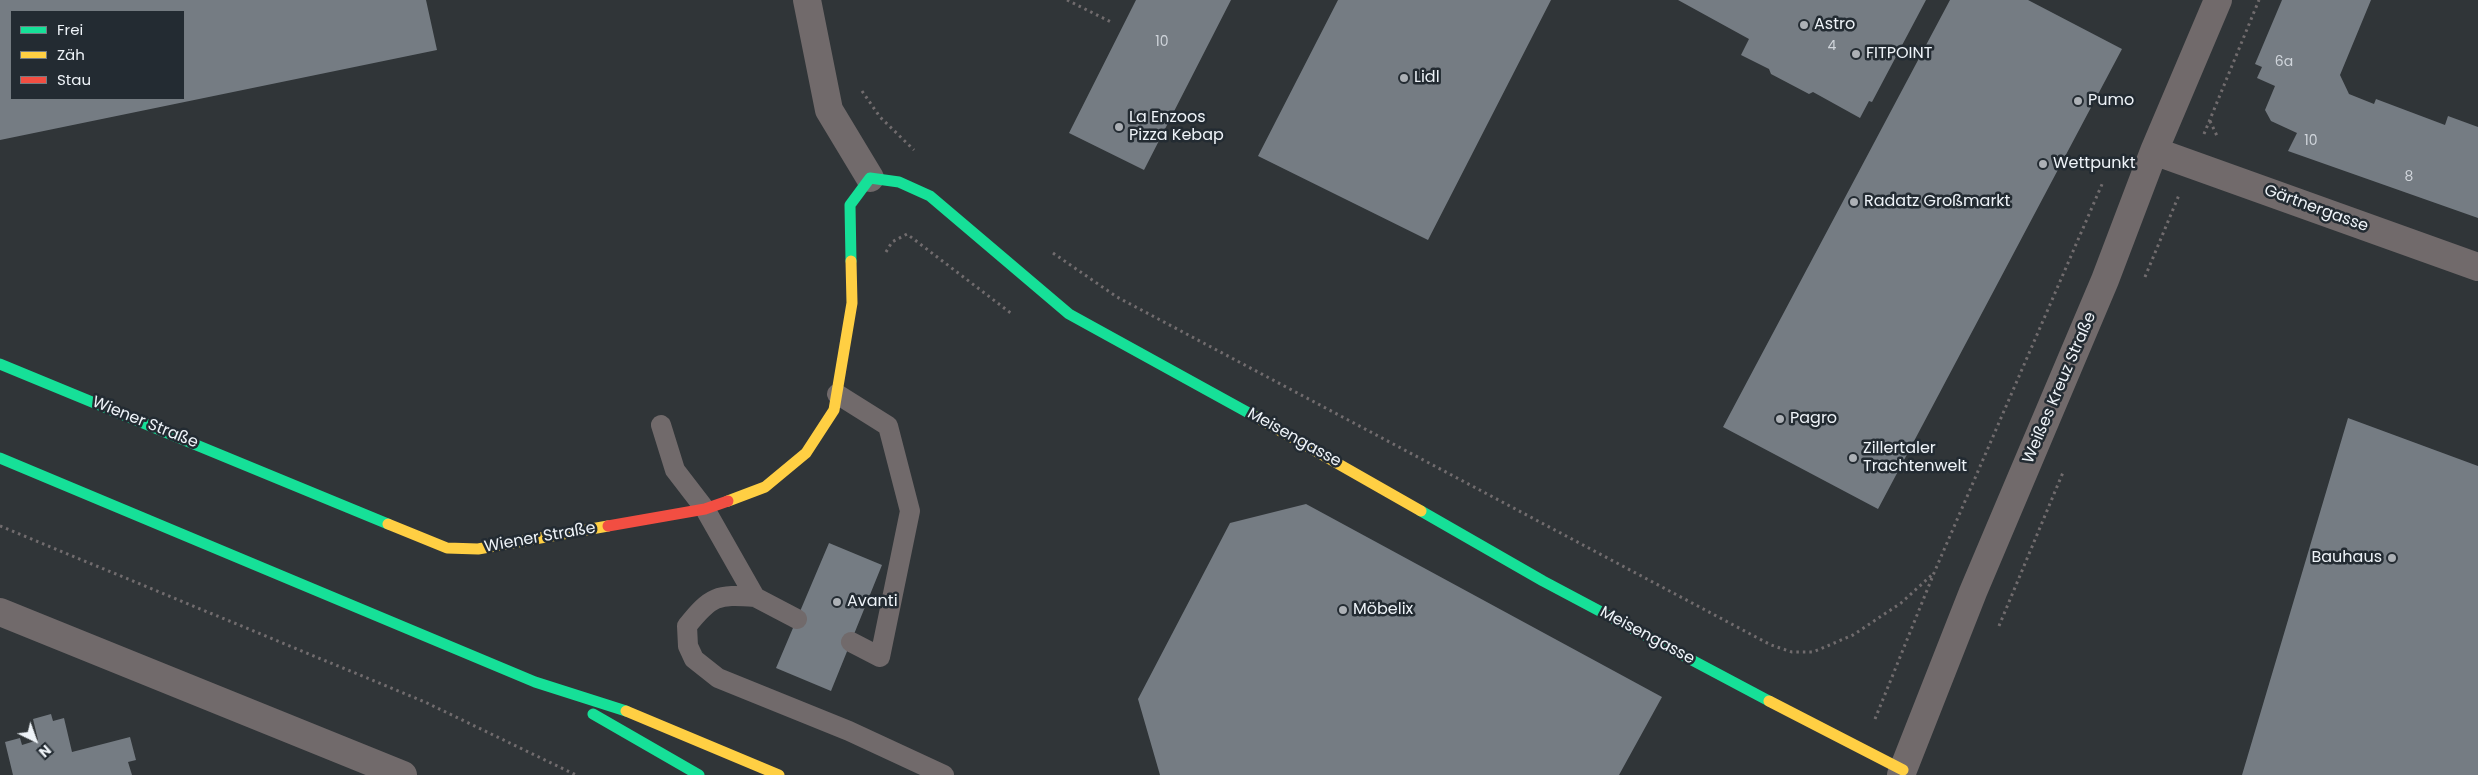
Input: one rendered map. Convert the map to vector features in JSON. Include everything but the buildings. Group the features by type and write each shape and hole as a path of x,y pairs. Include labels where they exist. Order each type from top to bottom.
{"street":[{"path":"808,0 829,110 870,178"},
{"name":"Weißes Kreuz Straße","path":"1902,772 1973,592 2105,280 2154,151 2218,0"},
{"name":"Gärtnergasse","path":"2154,151 2478,267"},
{"name":"Wiener Straße","path":"0,364 447,548 478,549 705,509 765,487 806,453 834,410 852,303 850,205 870,178"},
{"name":"Meisengasse","path":"870,178 899,182 930,196 1068,314 1277,428 1543,580 1902,772"},
{"path":"0,458 535,682 643,717 779,775"},
{"path":"0,612 403,775"},
{"path":"535,682 699,775"}],"lane":[{"path":"837,394 888,426 910,510 880,657 851,642"},
{"path":"660,425 675,470 705,509 755,597"},
{"path":"797,619 755,597 728,595 705,604 687,626 688,646 694,659 718,678 849,730 944,775"}],"path":[{"path":"1067,0 1111,22"},
{"path":"859,87 880,117 914,151"},
{"path":"1863,751 1934,573 2104,181"},
{"path":"1046,248 1117,297 1770,645 1792,652 1813,652 1845,638 1901,603 1934,573"},
{"path":"0,526 425,702 576,775"}],"traffic: fast":[{"path":"851,261 850,205 870,178 899,182 930,196 1069,314 1256,417"},
{"path":"0,364 388,524"},
{"path":"0,458 535,682 626,711"},
{"path":"1421,511 1543,581 1769,701"},
{"path":"593,714 699,775"}],"traffic: slow":[{"path":"728,501 765,487 806,453 834,410 852,303 851,261"},
{"path":"1256,417 1421,511"},
{"path":"388,524 447,548 478,549 608,526"},
{"path":"1769,701 1903,770"},
{"path":"626,711 779,775"}],"traffic: jam":[{"path":"608,526 705,509 728,501"}],"place":[{"name":"Astro","path":"1804,25"},
{"name":"FITPOINT","path":"1856,54"},
{"name":"Lidl","path":"1404,78"},
{"name":"Pumo","path":"2078,101"},
{"name":"La Enzoos Pizza Kebap","path":"1119,127"},
{"name":"Wettpunkt","path":"2043,164"},
{"name":"Radatz Großmarkt","path":"1854,202"},
{"name":"Pagro","path":"1780,419"},
{"name":"Zillertaler Trachtenwelt","path":"1853,458"},
{"name":"Bauhaus","path":"2392,558"},
{"name":"Avanti","path":"837,602"},
{"name":"Möbelix","path":"1343,610"}]}
